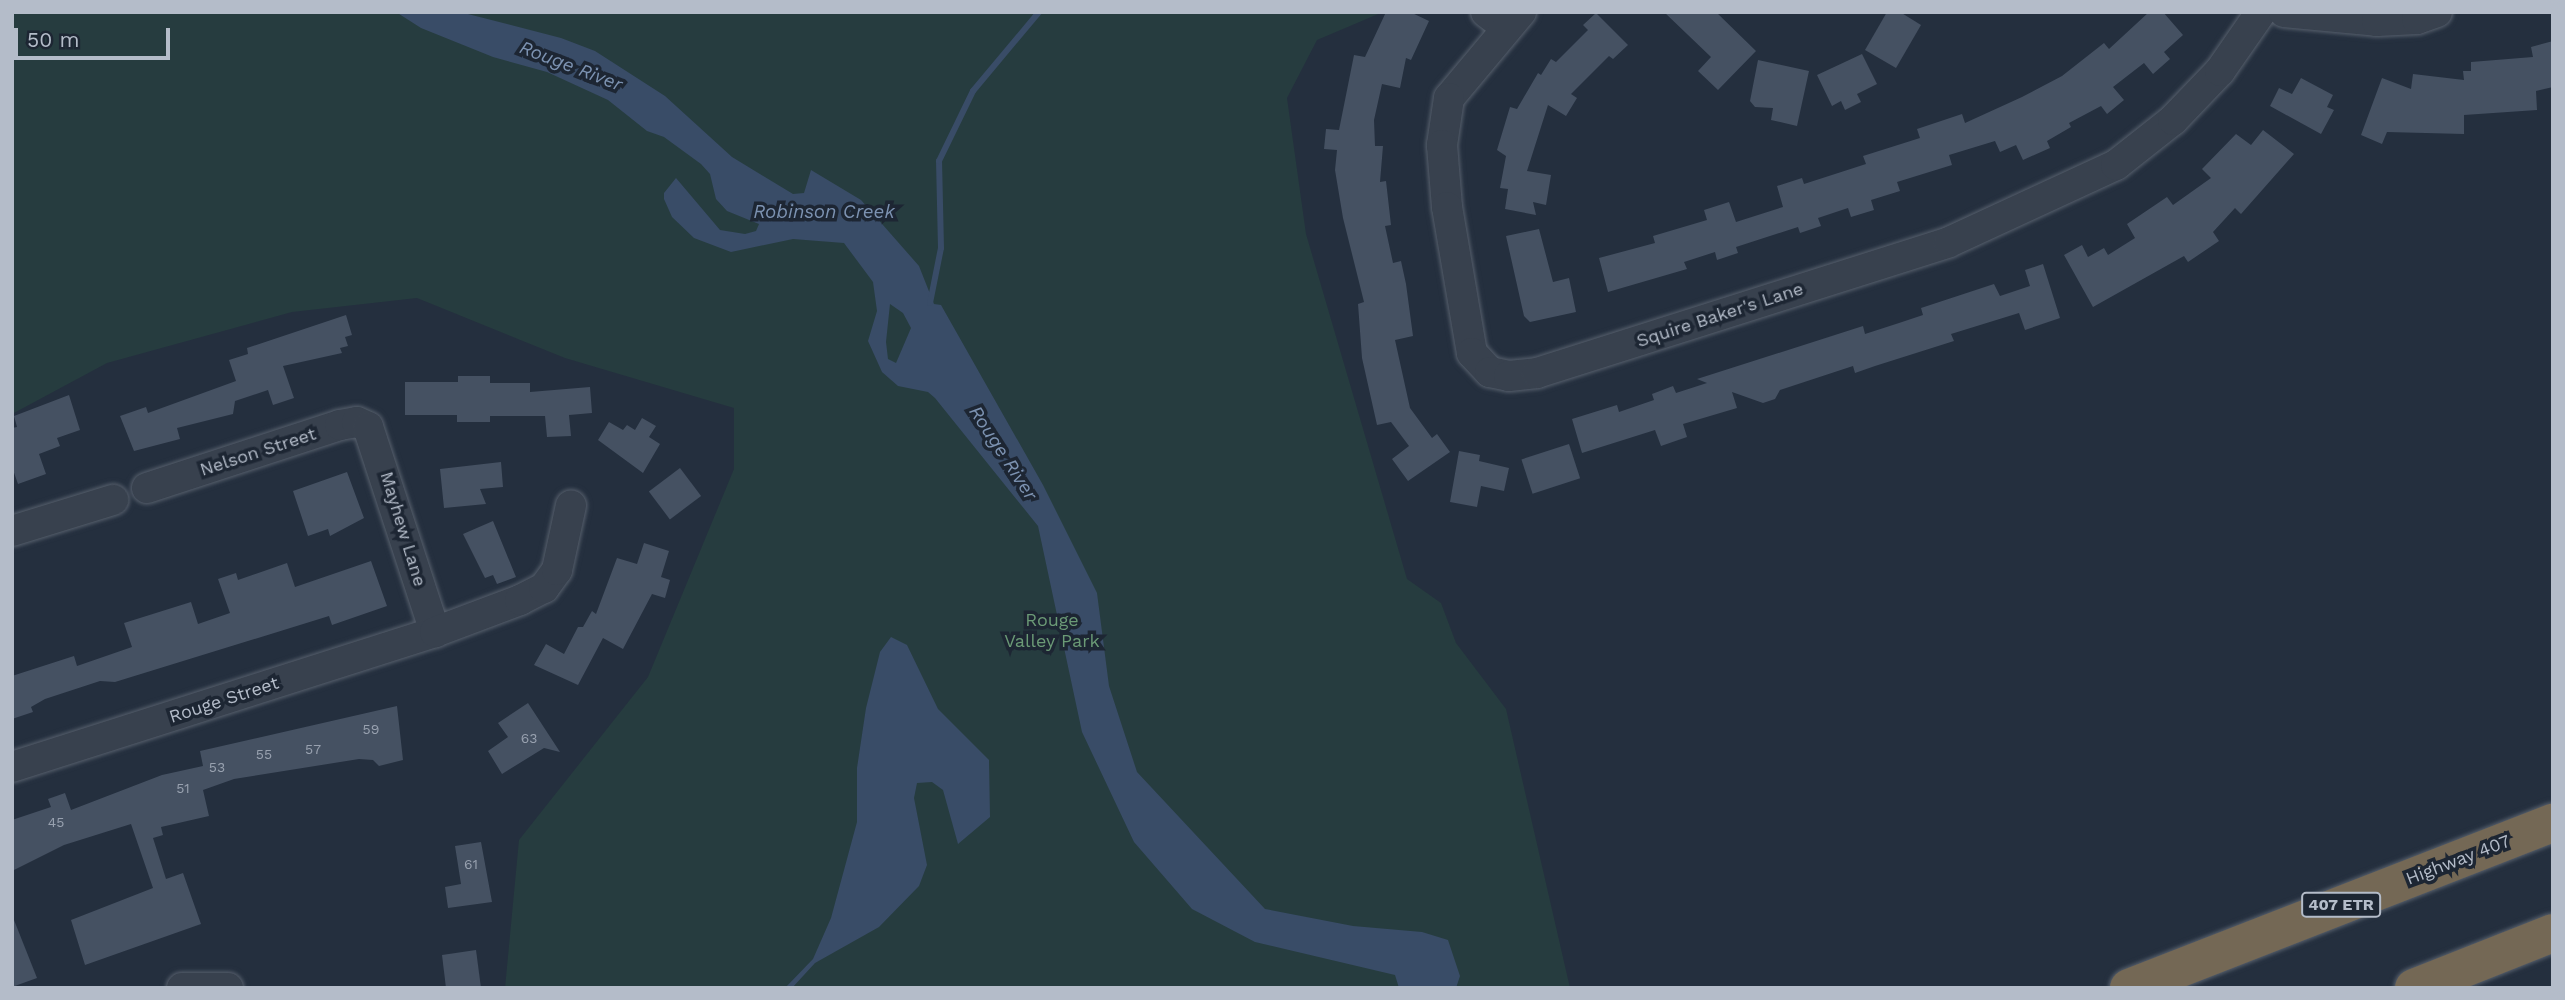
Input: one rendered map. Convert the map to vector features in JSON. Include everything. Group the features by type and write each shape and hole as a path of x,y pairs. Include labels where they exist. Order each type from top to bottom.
{"highway":[{"name":"Highway 407","path":"2129,988 2553,823"},
{"path":"2414,988 2553,933"}],"street":[{"name":"Squire Baker's Lane","path":"1505,18 1449,98 1442,145 1447,207 1472,353 1490,372 1509,376 1537,373 1950,242 2103,171 2173,120 2220,71 2261,12"},
{"path":"2284,12 2377,21 2417,19 2437,12"},
{"name":"Nelson Street","path":"147,488 340,425 357,422 368,427"},
{"name":"Mayhew Lane","path":"368,427 435,632"},
{"path":"12,531 113,500"},
{"name":"Rouge Street","path":"12,767 435,632 544,588 557,570 567,539 571,505"},
{"path":"182,988 228,988"}],"green space":[{"name":"Rouge Valley Park","path":"12,12 1383,12 1317,40 1287,98 1306,234 1407,579 1441,603 1456,643 1506,709 1570,988 505,988 519,840 648,677 734,469 734,408 565,358 417,298 292,312 107,363 12,414"}],"water":[{"path":"396,12 460,12 561,38 595,51 665,96 732,157 793,194 804,193 811,170 861,200 919,266 934,304 941,305 1043,485 1097,593 1109,686 1137,772 1265,909 1353,926 1422,932 1448,940 1460,976 1456,988 1399,988 1395,975 1255,942 1192,909 1134,842 1082,732 1038,526 935,398 928,392 898,386 882,372 868,341 877,311 873,282 844,243 793,239 731,252 694,238 672,217 664,199 664,193 676,178 720,230 745,234 756,231 759,224 727,211 716,199 710,174 701,164 664,137 647,131 608,100 547,72 493,57 421,28","holes":["890,304 903,313 911,328 896,363 888,359 886,342"]},
{"path":"891,637 907,645 938,709 989,760 990,817 958,844 943,790 932,782 917,783 914,798 927,865 919,886 879,927 815,963 792,988 785,988 813,959 831,918 857,822 857,768 866,708 880,652"}],"building":[{"path":"1386,12 1410,12 1429,21 1411,60 1406,58 1400,88 1382,84 1374,120 1375,146 1383,146 1380,182 1386,181 1391,225 1385,226 1393,263 1401,261 1413,336 1395,340 1410,408 1432,438 1437,434 1450,452 1408,481 1392,459 1409,446 1391,422 1377,425 1362,358 1358,304 1364,302 1343,218 1335,170 1337,150 1324,149 1326,129 1339,130 1354,55 1365,57"},
{"path":"1664,12 1716,12 1756,51 1718,90 1698,71 1711,57"},
{"path":"1887,12 1900,12 1921,25 1896,68 1865,50"},
{"path":"2149,12 2163,12 2183,35 2164,52 2170,59 2153,74 2144,63 2113,87 2124,100 2107,114 2101,106 2069,123 2071,127 2047,141 2050,148 2023,160 2016,145 2000,152 1995,141 1949,155 1952,165 1897,182 1900,191 1871,200 1874,210 1851,217 1848,208 1818,218 1821,226 1800,233 1798,227 1736,247 1738,253 1717,260 1715,252 1684,262 1687,269 1608,292 1599,258 1655,243 1653,236 1707,220 1704,210 1729,202 1736,222 1783,207 1777,186 1802,178 1804,184 1866,164 1863,156 1920,138 1917,129 1962,114 1965,123 2022,97 2062,76 2104,43 2109,49"},
{"path":"1596,13 1628,45 1613,59 1609,56 1571,94 1577,98 1566,116 1548,105 1527,171 1551,175 1546,205 1533,202 1536,215 1505,209 1508,189 1500,188 1506,156 1497,150 1510,107 1517,109 1538,73 1541,75 1551,59 1556,62 1588,30 1583,25"},
{"path":"2553,41 2553,87 2536,91 2537,110 2464,115 2464,134 2387,132 2382,144 2361,135 2382,78 2411,89 2413,74 2464,80 2463,71 2471,71 2471,62 2533,57 2531,47"},
{"path":"1862,54 1877,84 1857,94 1861,102 1845,110 1841,101 1832,106 1817,75"},
{"path":"1758,60 1809,71 1797,126 1771,120 1773,108 1755,107 1750,101"},
{"path":"2301,78 2333,95 2327,107 2334,110 2321,134 2270,106 2279,88 2292,94"},
{"path":"2263,130 2294,154 2241,214 2235,208 2213,232 2219,241 2188,262 2184,256 2093,307 2064,255 2082,245 2088,257 2104,248 2108,255 2135,238 2127,224 2167,197 2173,205 2211,178 2202,169 2236,134 2251,145"},
{"path":"1539,229 1553,282 1569,278 1576,312 1530,322 1524,316 1506,236"},
{"path":"2043,264 2060,318 2025,330 2019,313 1951,334 1954,341 1855,373 1853,366 1780,390 1775,399 1763,403 1732,392 1737,408 1683,424 1687,437 1661,446 1655,430 1582,453 1572,419 1617,405 1619,412 1654,400 1652,394 1673,386 1676,393 1707,383 1697,379 1863,326 1865,334 1923,315 1921,308 1994,284 2000,296 2030,286 2025,270"},
{"path":"346,315 352,335 345,337 348,346 340,348 342,353 283,366 294,398 273,405 268,390 235,401 233,414 177,428 180,439 134,451 120,416 146,407 148,413 236,381 229,360 248,354 247,348"},
{"path":"458,376 490,376 490,383 530,383 530,392 590,387 592,413 569,415 571,436 547,437 545,416 490,416 490,422 457,422 457,415 405,415 405,382 458,382"},
{"path":"69,395 80,430 57,438 60,446 39,454 46,474 18,484 12,467 12,428 17,427 14,416"},
{"path":"642,418 656,426 649,437 660,444 643,473 598,440 609,422 623,430 627,425 635,430"},
{"path":"1569,444 1580,478 1533,494 1521,459"},
{"path":"1459,451 1480,455 1479,461 1509,468 1504,491 1481,486 1477,507 1450,502"},
{"path":"501,462 503,487 480,489 486,504 444,508 440,469"},
{"path":"680,468 701,496 670,519 649,491"},
{"path":"347,472 364,518 330,536 328,529 308,536 293,491"},
{"path":"493,521 516,577 497,584 493,575 485,578 463,534"},
{"path":"644,543 669,551 661,577 670,580 665,598 652,594 623,649 603,638 578,685 534,665 546,644 564,654 578,627 583,627 592,611 596,614 617,558 637,564"},
{"path":"371,561 387,606 332,625 329,616 115,682 100,681 45,699 31,707 33,712 12,719 12,676 74,656 77,666 132,647 124,623 191,602 198,624 230,613 218,579 236,573 238,580 287,563 295,587"},
{"path":"528,703 560,752 544,748 502,774 488,751 508,737 498,723"},
{"path":"397,706 403,760 379,766 373,760 359,759 234,779 203,790 209,816 161,827 163,835 153,838 166,879 183,873 201,924 85,965 71,920 153,888 131,824 64,845 12,871 12,820 51,807 48,799 65,793 71,810 162,775 203,766 200,751"},
{"path":"481,842 492,902 448,908 445,887 461,884 455,846"},
{"path":"12,915 37,978 12,987"},
{"path":"476,950 481,988 446,988 442,955"}],"waterway":[{"path":"930,303 941,248 939,161 973,91 1039,12"}],"water label":[{"name":"Rouge River","path":"571,66"},
{"name":"Robinson Creek","path":"824,212"},
{"name":"Rouge River","path":"1003,453"}]}
